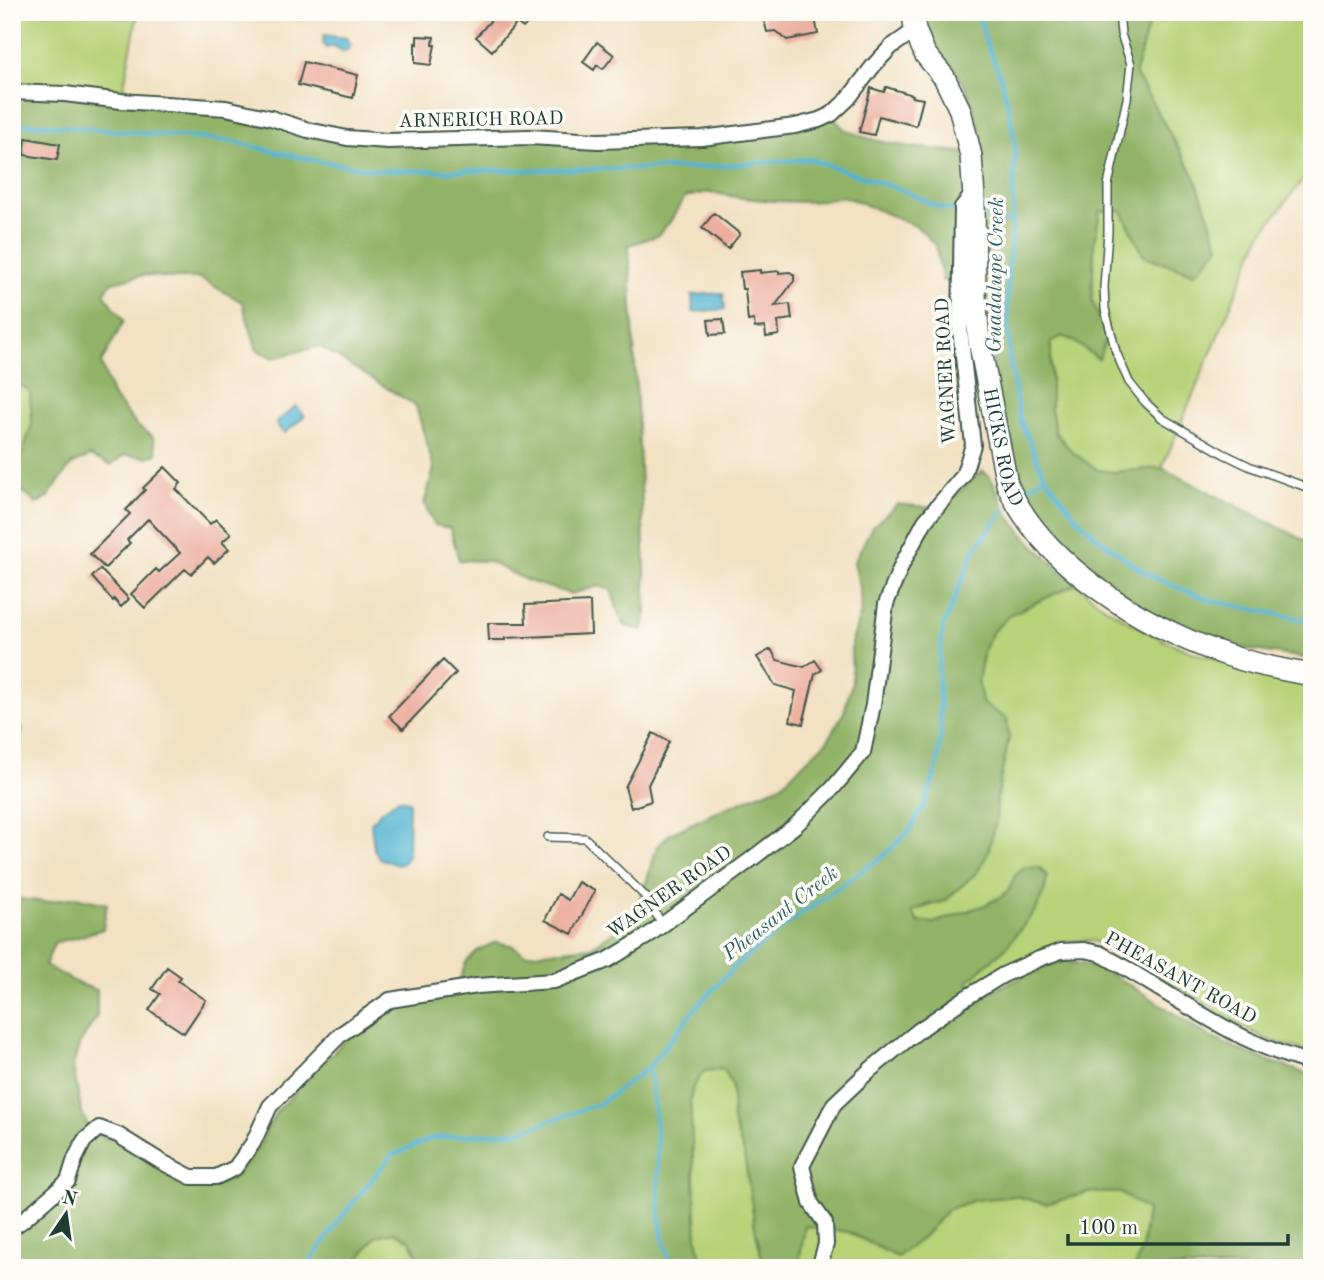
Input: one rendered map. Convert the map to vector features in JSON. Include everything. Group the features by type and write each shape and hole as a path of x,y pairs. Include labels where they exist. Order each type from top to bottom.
{"street":[{"name":"ARNERICH ROAD","path":"12,92 226,108 271,118 307,130 347,138 388,141 530,137 598,141 702,138 794,126 832,114 914,21"},
{"name":"HICKS ROAD","path":"914,21 925,54 944,77 960,110 971,156 979,340 1007,484 1015,503 1042,538 1066,562 1097,588 1135,614 1194,643 1224,654 1251,663 1312,675"},
{"name":"WAGNER ROAD","path":"12,1228 68,1181 84,1141 99,1128 118,1135 191,1177 216,1177 234,1168 253,1143 270,1106 341,1034 390,1000 477,986 554,981 608,960 646,937 749,861 796,825 833,788 863,752 873,705 886,604 902,564 925,521 963,476 973,445 960,330 962,207 974,194"},
{"name":"PHEASANT ROAD","path":"819,1268 825,1244 825,1223 811,1203 802,1166 834,1104 871,1069 918,1031 1003,975 1039,959 1061,951 1084,950 1099,953 1224,1027 1266,1047 1312,1063"}],"lane":[{"path":"1119,12 1121,34 1131,64 1127,99 1108,185 1104,287 1105,309 1116,352 1129,382 1161,418 1251,467 1312,489"},
{"path":"548,837 586,838 646,897 662,924"}],"green space":[{"path":"12,12 138,12 121,101 12,92"},
{"path":"256,12 308,12 299,19"},
{"path":"924,12 1155,12 1148,26 1135,73 1195,177 1219,247 1195,273 1144,256 1122,211 1100,211 1094,242 1092,300 1106,337 1099,359 1062,336 1051,343 1051,409 1055,432 1072,452 1098,470 1112,472 1162,468 1312,544 1312,659 1253,650 1197,636 1137,611 1071,557 1021,499 995,387 986,296 942,280 936,246 916,226 843,197 810,202 773,201 709,192 685,197 670,222 657,236 629,245 645,565 646,619 642,630 625,626 611,590 599,586 571,594 528,581 488,561 459,560 450,528 435,525 424,504 434,469 416,406 319,346 274,358 257,350 242,302 199,278 144,275 112,282 104,293 124,321 101,363 112,395 137,426 153,437 157,454 147,457 125,455 111,465 90,456 71,465 47,498 36,504 22,490 17,473 32,424 30,391 12,380 12,92 226,108 347,138 702,138 832,114 842,127 871,139 984,154 980,129 966,87 927,30"},
{"path":"1155,12 1277,12 1312,17 1312,168 1261,234 1162,468 1098,471 1072,452 1055,432 1051,409 1051,343 1062,336 1098,359 1106,337 1092,300 1094,242 1100,211 1122,211 1144,256 1194,273 1219,247 1195,177 1135,73 1148,26"},
{"path":"12,380 30,391 32,424 17,472 22,490 12,534"},
{"path":"983,471 992,481 1017,527 1076,584 1011,614 993,631 984,649 978,680 982,703 1007,719 1009,737 997,797 996,821 988,853 978,871 945,901 912,912 918,922 934,923 1001,897 1024,867 1040,868 1047,876 1037,908 1006,947 968,981 976,998 1064,961 1101,968 1212,1038 1257,1057 1312,1074 1312,1268 1135,1268 1142,1248 1147,1210 1121,1193 1089,1192 1046,1204 1016,1196 975,1200 948,1209 925,1235 897,1257 849,1232 805,1226 796,1268 764,1268 744,1153 733,1122 732,1085 724,1069 704,1071 693,1087 690,1100 697,1238 703,1268 413,1268 418,1256 410,1240 394,1232 376,1236 352,1268 12,1268 12,898 46,902 76,897 107,904 103,929 55,942 45,965 79,984 97,990 97,1016 79,1045 73,1066 81,1111 87,1124 98,1135 114,1140 191,1184 219,1184 238,1173 259,1146 276,1112 346,1039 392,1005 454,996 466,962 478,950 496,942 511,945 525,954 591,947 630,921 647,880 657,846 670,834 781,785 828,740 844,712 852,682 851,645 861,612 860,588 854,562 872,527 898,504 943,509"},
{"path":"1076,584 1102,605 1133,624 1194,653 1312,684 1312,1052 1268,1040 1131,959 1089,940 1061,942 970,986 968,981 1006,947 1037,908 1015,876 1009,890 1001,897 934,923 918,922 912,911 945,901 978,871 996,821 997,797 1009,737 1007,719 982,703 978,680 984,649 993,631 1011,614"},
{"path":"12,725 23,728 12,771"},
{"path":"724,1069 732,1085 733,1122 744,1153 764,1268 703,1268 697,1239 690,1100 693,1087 704,1071"},
{"path":"1089,1192 1121,1193 1147,1210 1142,1248 1135,1268 796,1268 805,1226 849,1232 897,1257 925,1235 948,1209 975,1200 1016,1196 1046,1204"},
{"path":"394,1232 410,1240 418,1256 413,1268 352,1268 376,1236"}],"water":[{"path":"324,35 346,38 351,44 344,52 334,46 327,48 323,44"},
{"path":"723,293 725,309 693,312 692,295"},
{"path":"296,406 305,416 285,433 276,423"},
{"path":"399,799 409,801 408,856 403,863 397,865 379,858 374,849 371,823 380,812"}],"building":[{"path":"483,12 538,12 523,28 517,23 492,51 476,37 491,20"},
{"path":"762,12 814,12 818,34 787,40 775,31 767,32"},
{"path":"417,36 434,37 431,65 415,63"},
{"path":"597,42 614,55 603,69 597,65 594,70 583,62"},
{"path":"304,62 358,75 353,98 298,85"},
{"path":"886,87 923,99 916,126 879,116 874,135 859,132 871,88 884,92"},
{"path":"26,138 60,144 57,160 24,155"},
{"path":"714,213 740,234 728,249 702,228"},
{"path":"760,270 760,273 779,271 794,275 794,281 775,306 790,304 792,319 778,321 779,335 766,337 765,327 755,328 754,320 748,321 745,289 742,289 740,272"},
{"path":"723,319 725,334 710,335 708,320"},
{"path":"165,467 181,483 176,489 210,524 216,519 231,534 222,542 229,549 214,563 208,557 191,574 185,569 145,608 131,594 156,569 159,572 180,553 148,519 127,540 130,543 105,568 90,554 130,514 126,510 145,490 143,488"},
{"path":"100,569 129,599 121,607 92,577"},
{"path":"590,602 591,634 489,640 488,623 526,623 525,605"},
{"path":"771,649 777,660 804,667 815,660 822,670 815,674 803,724 790,721 796,691 775,685 757,657"},
{"path":"443,660 456,673 403,729 389,716"},
{"path":"653,733 669,742 648,785 651,801 631,808 625,787"},
{"path":"578,882 595,891 572,934 545,920 558,894 568,900"},
{"path":"167,967 181,977 178,981 206,1000 184,1033 149,1010 160,994 152,989"}],"waterway":[{"name":"Guadalupe Creek","path":"978,12 985,39 1001,78 1012,124 1015,148 1013,222 1007,300 1010,361 1020,419 1044,475 1078,519 1095,535 1150,575 1213,601 1312,621"},
{"path":"12,124 39,124 229,141 312,160 375,170 689,168 810,159 902,190 938,207 958,211"},
{"path":"987,217 1013,222"},
{"name":"Pheasant Creek","path":"1021,494 1044,476"},
{"name":"Pheasant Creek","path":"306,1268 340,1219 392,1155 433,1138 521,1131 601,1103 649,1067 694,1010 734,967 780,929 886,854 909,831 925,804 937,768 941,733 938,675 943,627 975,549 1004,511"},
{"path":"649,1068 656,1129 660,1221 673,1268"}]}
